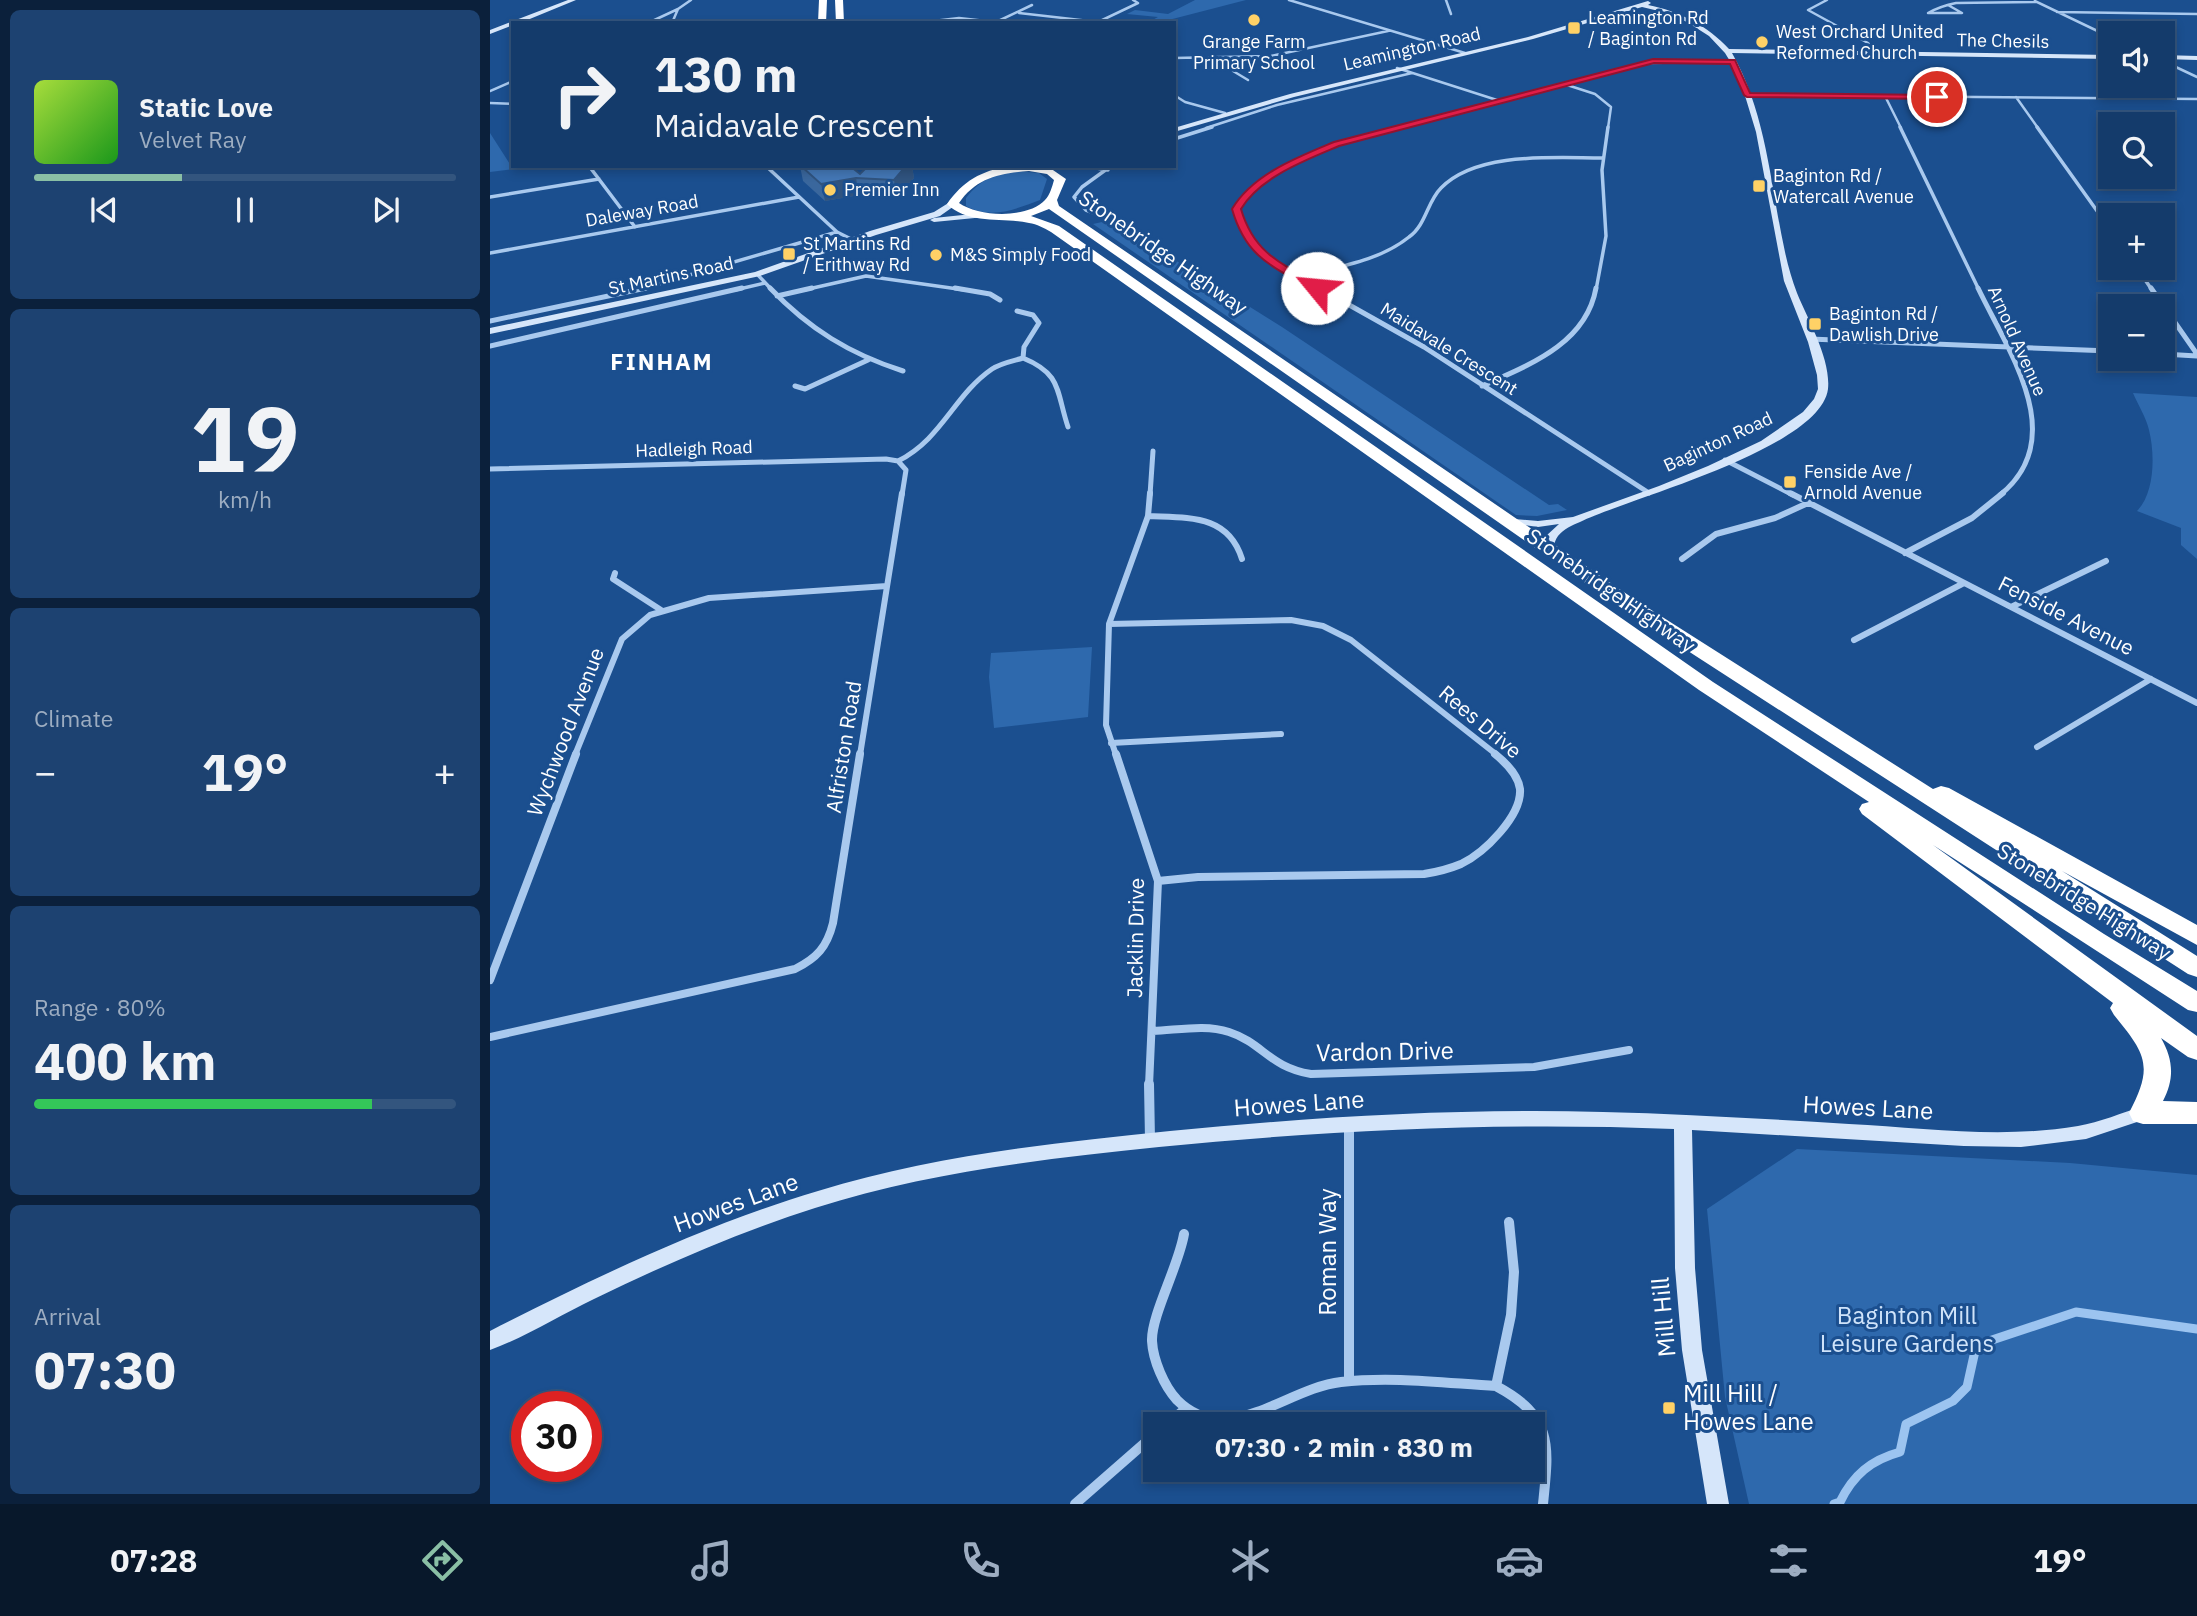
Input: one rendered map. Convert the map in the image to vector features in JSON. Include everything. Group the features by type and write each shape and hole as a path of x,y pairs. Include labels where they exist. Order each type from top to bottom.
{"highway":[{"path":"822,21 823,0"},
{"path":"839,0 840,21"},
{"path":"964,188 981,175 1022,168 1051,171 1060,179 1051,200 1033,211 1004,216 982,215 963,212 953,204 972,173 971,169"},
{"name":"Stonebridge Highway","path":"1051,200 1054,208 1547,550 1860,754 2197,968"},
{"name":"Stonebridge Highway","path":"1004,216 1035,220 1055,229 1508,549 1797,746 2095,940 2197,1003"},
{"path":"1797,746 1864,805 2197,1050"},
{"path":"1860,754 1970,807 2197,936"},
{"path":"2104,984 2147,1034 2157,1054 2159,1071 2154,1094 2143,1113"},
{"path":"2143,1113 2197,1112"}],"street":[{"path":"519,21 573,0"},
{"path":"652,21 691,0"},
{"path":"1099,21 1138,4 1133,0"},
{"path":"1289,0 1465,53"},
{"path":"1446,0 1451,14"},
{"name":"Leamington Road","path":"1176,129 1225,113 1465,53 1656,0"},
{"path":"1827,0 1808,10 1868,43 1877,53"},
{"path":"1948,5 1962,13 1928,13 1948,5 2035,1 2098,31"},
{"path":"1000,21 1032,5"},
{"name":"Baginton Road","path":"1504,520 1538,524 1580,517 1649,493 1725,460 1784,430 1805,416 1823,391 1823,372 1785,269 1760,139 1747,95 1733,62 1727,51 1715,40 1682,19 1661,9 1641,5"},
{"path":"673,21 678,9"},
{"path":"2057,12 2197,14"},
{"path":"1019,13 1088,21"},
{"path":"932,21 955,18 979,21"},
{"path":"490,32 511,24"},
{"path":"1176,58 1271,55 1388,31"},
{"name":"The Chesils","path":"1727,51 2098,57"},
{"path":"1234,57 1233,71 1248,80"},
{"path":"2175,59 2197,58"},
{"name":"Maidavale Crescent","path":"1649,493 1396,330 1267,259 1249,242 1236,213 1237,205 1248,192 1293,163 1329,147 1644,62 1733,62"},
{"path":"2175,65 2197,76"},
{"path":"1397,68 1500,101"},
{"name":"Leamington Road","path":"1176,138 1277,105 1412,73"},
{"path":"490,91 511,82"},
{"path":"1482,386 1546,355 1572,336 1587,317 1598,291 1606,236 1602,158 1610,105 1595,94 1563,84"},
{"path":"1747,95 2197,99"},
{"path":"1176,96 1185,102 1225,113"},
{"name":"Arnold Avenue","path":"1885,96 2006,346 2034,415 2035,436 2030,457 2016,481 1989,506 1905,554"},
{"path":"2015,97 2098,212"},
{"path":"1176,104 1185,102"},
{"path":"490,103 511,104"},
{"path":"1297,277 1374,255 1399,244 1418,230 1442,187 1467,171 1530,159 1602,158"},
{"path":"591,168 635,227"},
{"path":"768,168 837,232 855,241"},
{"path":"1060,179 1069,168"},
{"path":"1109,219 1086,210 1074,197 1089,180 1110,168"},
{"path":"490,197 599,179"},
{"name":"Daleway Road","path":"490,253 799,197"},
{"name":"St Martins Road","path":"490,331 757,274 937,214 953,204"},
{"name":"St Martins Road","path":"855,241 941,218 982,215"},
{"name":"St Martins Road","path":"490,321 652,286 837,232"},
{"path":"757,274 815,332 829,342 867,360 903,371"},
{"path":"777,296 859,278 881,276 990,294 1000,300"},
{"path":"2145,280 2197,355"},
{"name":"St Martins Road","path":"490,346 765,283"},
{"path":"1017,311 1032,315 1039,323 1037,330 1024,345 1023,358"},
{"path":"1810,339 2098,350"},
{"path":"2175,354 2197,355"},
{"path":"898,461 918,451 979,380 1000,365 1023,358 1049,370 1058,386 1068,427"},
{"path":"795,386 805,389 867,360"},
{"name":"Jacklin Drive","path":"1150,1140 1156,870 1111,743 1104,709 1108,624 1148,516 1153,451"},
{"name":"Hadleigh Road","path":"490,469 886,458 898,461"},
{"name":"Fenside Avenue","path":"1725,460 2197,703"},
{"name":"Alfriston Road","path":"490,1037 795,969 819,956 827,947 906,470 898,461"},
{"path":"1682,559 1716,534 1775,518 1808,503"},
{"path":"1148,516 1192,519 1218,526 1235,538 1242,559"},
{"name":"Baginton Road","path":"1547,550 1553,535 1580,517"},
{"path":"2011,607 2106,561"},
{"path":"615,573 612,579 661,610"},
{"name":"Fenside Avenue","path":"1854,640 1965,583"},
{"name":"Wychwood Avenue","path":"490,980 622,639 637,625 661,610 724,596 887,586"},
{"name":"Rees Drive","path":"1108,624 1291,620 1314,623 1334,630 1351,640 1499,757 1517,777 1521,789 1521,799 1516,810 1490,845 1469,861 1449,870 1424,874 1212,877 1157,881"},
{"name":"Fenside Avenue","path":"2037,747 2151,679"},
{"path":"1111,743 1281,734"},
{"name":"Vardon Drive","path":"1153,1031 1206,1030 1230,1033 1283,1069 1311,1074 1534,1067 1629,1050"},
{"name":"Howes Lane","path":"490,1341 584,1292 744,1224 821,1198 972,1164 1150,1140 1349,1124 1499,1118 1683,1122 2012,1140 2081,1133 2143,1113"},
{"name":"Mill Hill","path":"1683,1122 1685,1268 1692,1350 1718,1504"},
{"name":"Roman Way","path":"1349,1124 1349,1380"},
{"path":"1496,1387 1511,1315 1514,1272 1508,1222"},
{"path":"1184,1234 1182,1252 1164,1294 1152,1340 1167,1386 1184,1410 1212,1419 1241,1418 1324,1383 1349,1380 1496,1387 1517,1396 1531,1406 1541,1425 1549,1453 1543,1504"},
{"path":"1075,1504 1143,1444"}],"green space":[{"path":"1195,0 1246,0 1165,21 1151,21 1158,17 1127,14 1135,10 1168,14"},
{"path":"490,133 513,169 490,172"},
{"path":"1017,171 1039,173 1047,179 1040,200 1013,210 994,213 966,206 966,198 983,182"},
{"path":"1111,220 1282,327 1549,505 1558,504 1567,510 1537,516 1516,515 1093,224"},
{"path":"2133,393 2197,397 2197,559 2181,545 2181,528 2137,511 2147,494 2153,461 2148,425"},
{"path":"1092,647 1088,717 994,728 989,677 991,653"},
{"name":"Baginton Mill Leisure Gardens","path":"1797,1149 2070,1163 2197,1175 2197,1504 1749,1504 1725,1397 1707,1209"}],"building":[{"path":"803,168 852,168 860,174 866,168 904,168 894,180 856,178 821,184"}],"waterway":[{"path":"1834,1504 1840,1502 1864,1470 1880,1459 1900,1452 1906,1424 1953,1401 1967,1387 1975,1351 1992,1340 2076,1312 2197,1329"}],"place":[{"name":"Grange Farm Primary School","path":"1254,20"},
{"name":"Leamington Rd / Baginton Rd","path":"1574,28"},
{"name":"West Orchard United Reformed Church","path":"1762,42"},
{"name":"Baginton Rd / Watercall Avenue","path":"1759,186"},
{"name":"Premier Inn","path":"830,190"},
{"name":"St Martins Rd / Erithway Rd","path":"789,254"},
{"name":"M&S Simply Food","path":"936,255"},
{"name":"Baginton Rd / Dawlish Drive","path":"1815,324"},
{"name":"Fenside Ave / Arnold Avenue","path":"1790,482"},
{"name":"Mill Hill / Howes Lane","path":"1669,1408"}],"district":[{"name":"FINHAM","path":"662,362"}],"route":[{"path":"1317,288 1274,264 1255,249 1242,230 1236,209 1240,200 1260,184 1300,159 1337,144 1653,61 1733,62 1747,95 1937,97"}]}
